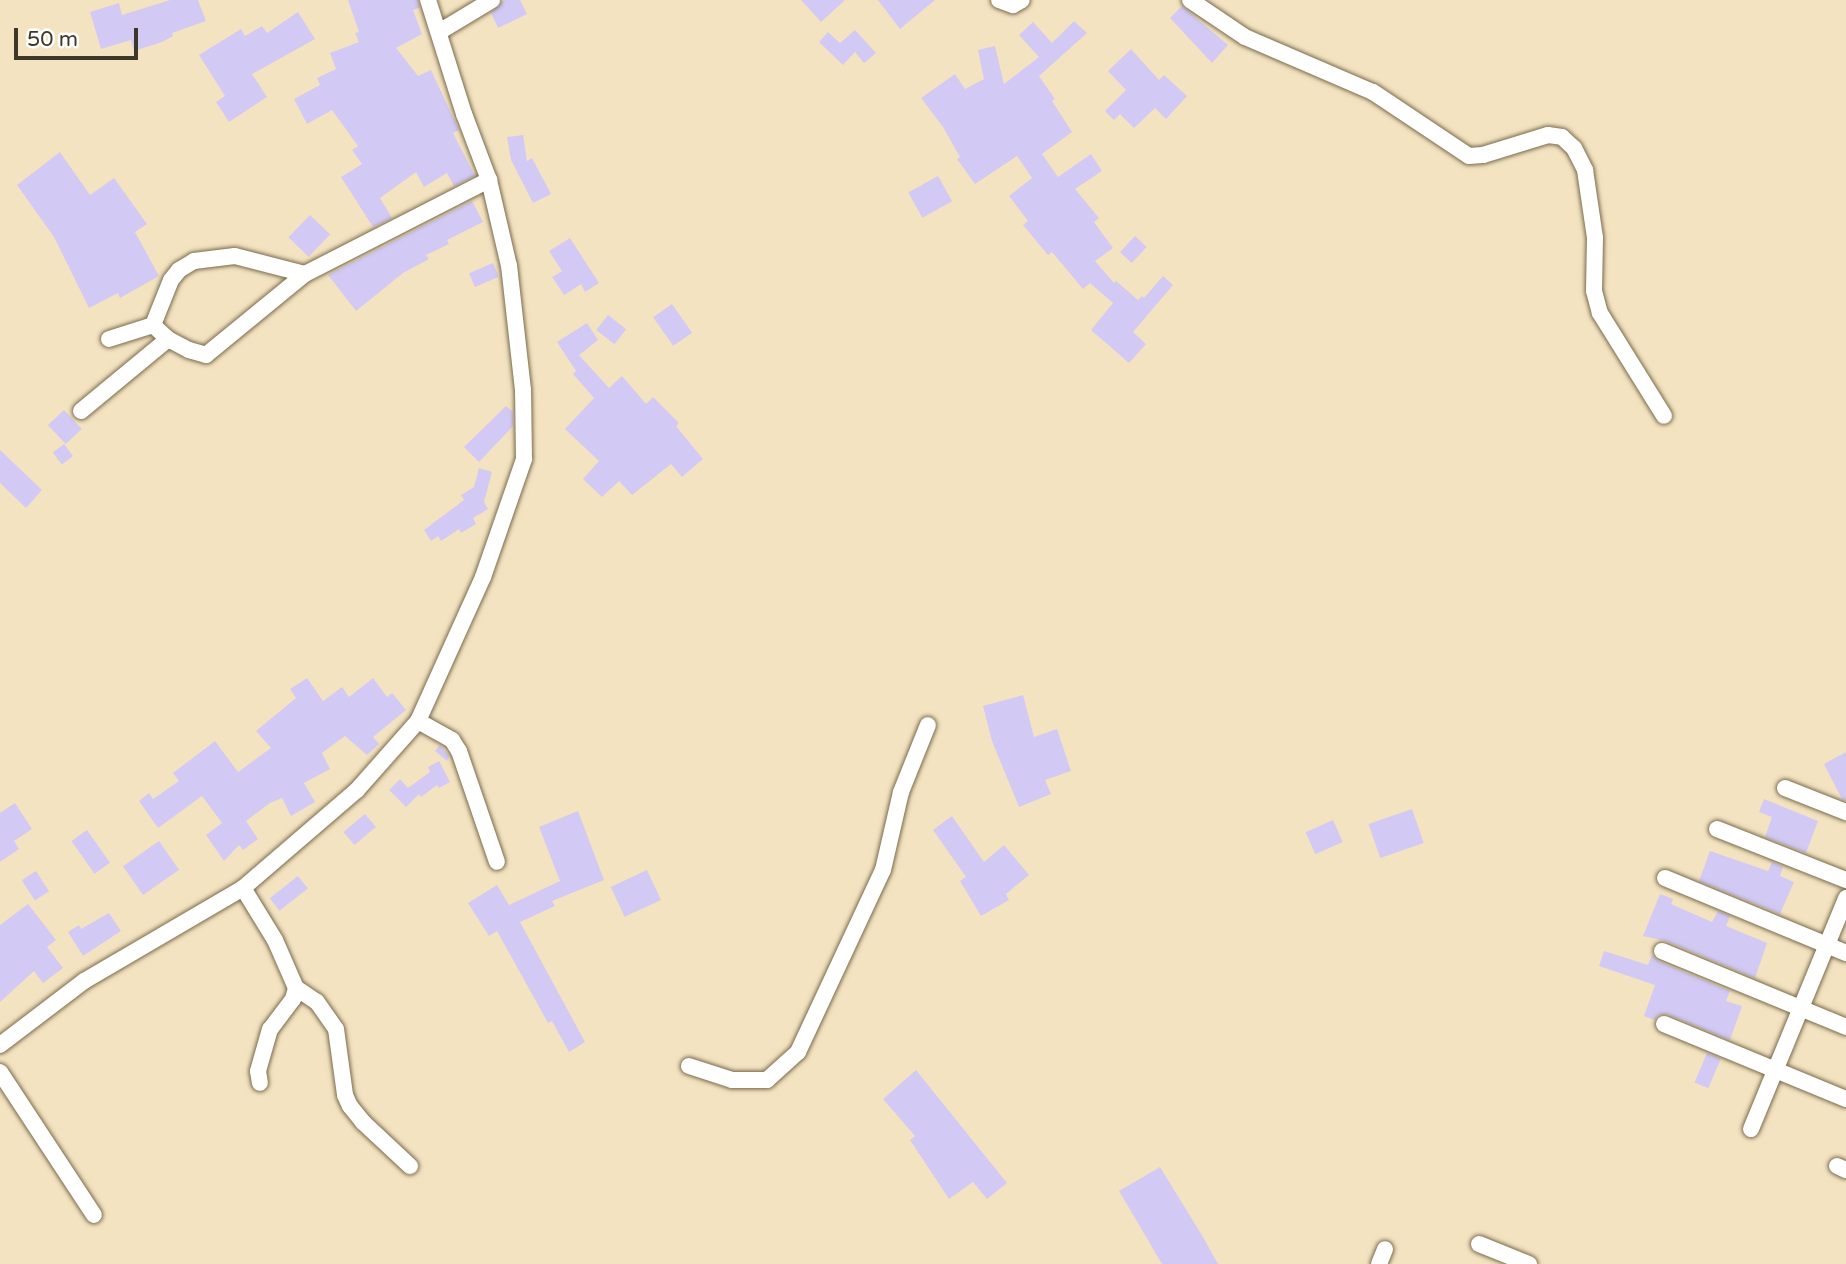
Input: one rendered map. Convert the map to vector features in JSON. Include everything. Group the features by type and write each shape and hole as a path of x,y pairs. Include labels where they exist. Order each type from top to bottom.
{"street":[{"path":"1,1042 84,981 243,888 357,790 407,738 426,724 483,577 524,459 523,390 509,266 489,180 464,114 428,0"},
{"path":"439,32 492,0"},
{"path":"999,0 1013,5 1021,0"},
{"path":"1190,0 1245,37 1373,92 1469,156 1483,155 1548,135 1562,137 1574,148 1585,170 1595,238 1594,291 1600,313 1664,416"},
{"path":"153,325 168,339 198,354 213,352 240,325 305,274 489,180"},
{"path":"153,325 171,280 179,270 194,261 235,256 305,274"},
{"path":"109,339 153,325"},
{"path":"81,411 168,339"},
{"path":"426,724 452,740 464,761 497,862"},
{"path":"689,1066 732,1080 767,1080 798,1052 883,870 901,792 928,725"},
{"path":"1785,788 1846,812"},
{"path":"1717,829 1846,880"},
{"path":"1665,878 1846,953"},
{"path":"243,888 275,940 296,988 317,1002 336,1029 343,1088 350,1106 364,1124 410,1166"},
{"path":"1752,1129 1774,1069 1846,898"},
{"path":"1662,951 1846,1027"},
{"path":"260,1083 258,1070 271,1029 293,999 296,988"},
{"path":"1664,1024 1846,1099"},
{"path":"0,1072 94,1215"},
{"path":"1479,1244 1529,1264"}],"building":[{"path":"170,0 198,0 206,21 172,33 173,36 162,42 134,51 131,40 101,49 90,12 119,3 122,15"},
{"path":"348,0 418,0 419,8 413,10 422,34 396,48 418,76 431,70 459,130 453,133 475,176 454,186 447,173 424,187 416,172 380,198 392,218 373,227 341,177 362,164 352,150 358,146 332,110 307,124 294,99 320,85 317,78 336,69 330,53 359,42 355,33 359,32"},
{"path":"504,0 520,0 527,14 498,28 491,13"},
{"path":"801,0 845,0 821,22"},
{"path":"878,0 935,0 900,29"},
{"path":"1182,6 1228,45 1212,63 1170,18"},
{"path":"298,12 315,39 252,74 267,97 229,122 216,102 225,96 199,55 241,29 245,36 262,26 267,33"},
{"path":"1074,21 1087,33 1039,76 1055,99 1052,101 1072,132 1042,154 1058,177 1091,154 1102,171 1075,189 1099,218 1094,222 1113,248 1095,261 1114,283 1116,281 1138,300 1142,296 1144,298 1163,276 1173,285 1133,332 1146,344 1129,363 1091,330 1113,303 1090,283 1083,289 1052,252 1048,255 1023,225 1028,221 1009,196 1032,178 1017,156 975,184 957,159 960,157 943,127 921,98 955,74 965,89 984,79 978,50 995,46 1004,84 1039,57 1019,35 1033,22 1052,43"},
{"path":"855,30 876,53 864,63 855,52 843,65 819,42 828,32 840,43"},
{"path":"1131,49 1159,80 1164,75 1187,96 1166,119 1155,108 1134,128 1120,114 1114,120 1105,111 1126,90 1108,71"},
{"path":"523,135 527,161 532,158 551,194 533,203 511,160 507,137"},
{"path":"60,152 90,195 114,178 147,224 135,232 159,276 120,298 118,293 89,308 54,237 17,185"},
{"path":"938,176 952,201 922,218 908,192"},
{"path":"472,201 483,222 447,240 449,244 426,255 429,259 403,273 356,311 328,275"},
{"path":"310,215 330,234 309,257 288,237"},
{"path":"1135,236 1147,247 1132,263 1120,252"},
{"path":"570,238 599,283 585,292 581,284 564,295 552,277 562,271 549,251"},
{"path":"493,263 499,277 475,287 469,273"},
{"path":"672,304 692,333 673,346 653,317"},
{"path":"608,315 626,329 614,344 596,330"},
{"path":"587,323 598,340 579,355 609,388 622,376 646,404 653,397 679,423 676,426 703,459 682,477 671,464 632,495 619,481 602,497 583,479 599,461 565,429 594,398 573,374 576,371 557,342"},
{"path":"506,406 513,412 513,426 479,462 464,447"},
{"path":"64,410 82,429 66,444 48,425"},
{"path":"64,444 73,456 62,464 53,452"},
{"path":"0,450 42,490 26,508 0,483"},
{"path":"479,468 492,472 484,502 488,509 473,518 476,524 461,533 459,529 441,541 438,536 431,541 424,530 464,500 461,495 474,487"},
{"path":"307,678 323,701 342,687 349,697 373,678 387,697 392,693 406,710 373,737 379,744 367,755 345,736 322,753 330,769 304,783 315,802 291,816 282,798 270,803 246,821 258,839 243,850 239,845 224,861 206,835 222,823 202,796 158,828 139,801 149,793 153,799 179,781 173,773 215,741 238,772 271,748 256,731 296,698 290,689"},
{"path":"1023,695 1034,737 1057,729 1071,771 1045,780 1051,794 1019,807 992,741 983,706"},
{"path":"440,745 449,756 447,761 435,751"},
{"path":"1846,752 1846,801 1842,799 1824,764"},
{"path":"439,761 450,782 439,788 437,785 421,797 419,794 406,807 389,790 400,779 408,788 430,772 428,767"},
{"path":"1764,799 1818,821 1806,853 1765,837 1772,817 1759,812"},
{"path":"15,803 32,829 14,841 19,849 0,862 0,813"},
{"path":"1412,809 1424,843 1380,858 1369,824"},
{"path":"578,811 604,880 552,901 555,906 520,922 585,1042 569,1052 552,1021 548,1023 497,931 489,936 468,903 497,885 509,905 560,881 539,827"},
{"path":"365,814 376,827 354,845 344,832"},
{"path":"952,816 984,862 1004,845 1029,875 1006,894 1009,900 981,916 960,881 966,877 933,830"},
{"path":"1333,820 1343,842 1315,854 1306,832"},
{"path":"87,830 110,863 94,874 71,841"},
{"path":"159,841 179,870 143,895 123,866"},
{"path":"1710,851 1768,871 1772,862 1783,867 1780,876 1794,882 1780,914 1699,881"},
{"path":"647,870 661,900 625,917 611,887"},
{"path":"36,871 49,891 35,900 22,880"},
{"path":"298,876 308,889 279,911 270,898"},
{"path":"1660,894 1673,899 1671,904 1712,922 1718,911 1730,916 1726,926 1767,943 1755,978 1666,941 1643,936"},
{"path":"28,904 56,940 47,947 63,968 43,983 34,971 0,1002 0,925"},
{"path":"109,913 121,931 83,956 68,932 79,925 81,929"},
{"path":"1604,951 1648,965 1652,955 1658,961 1730,991 1726,1001 1742,1006 1730,1040 1667,1014 1658,1015 1655,1020 1644,1016 1655,985 1599,966"},
{"path":"1707,1053 1721,1059 1708,1088 1694,1082"},
{"path":"916,1070 1007,1183 987,1199 973,1182 949,1199 910,1140 915,1136 883,1099"},
{"path":"1160,1167 1218,1264 1162,1264 1119,1191"}]}
